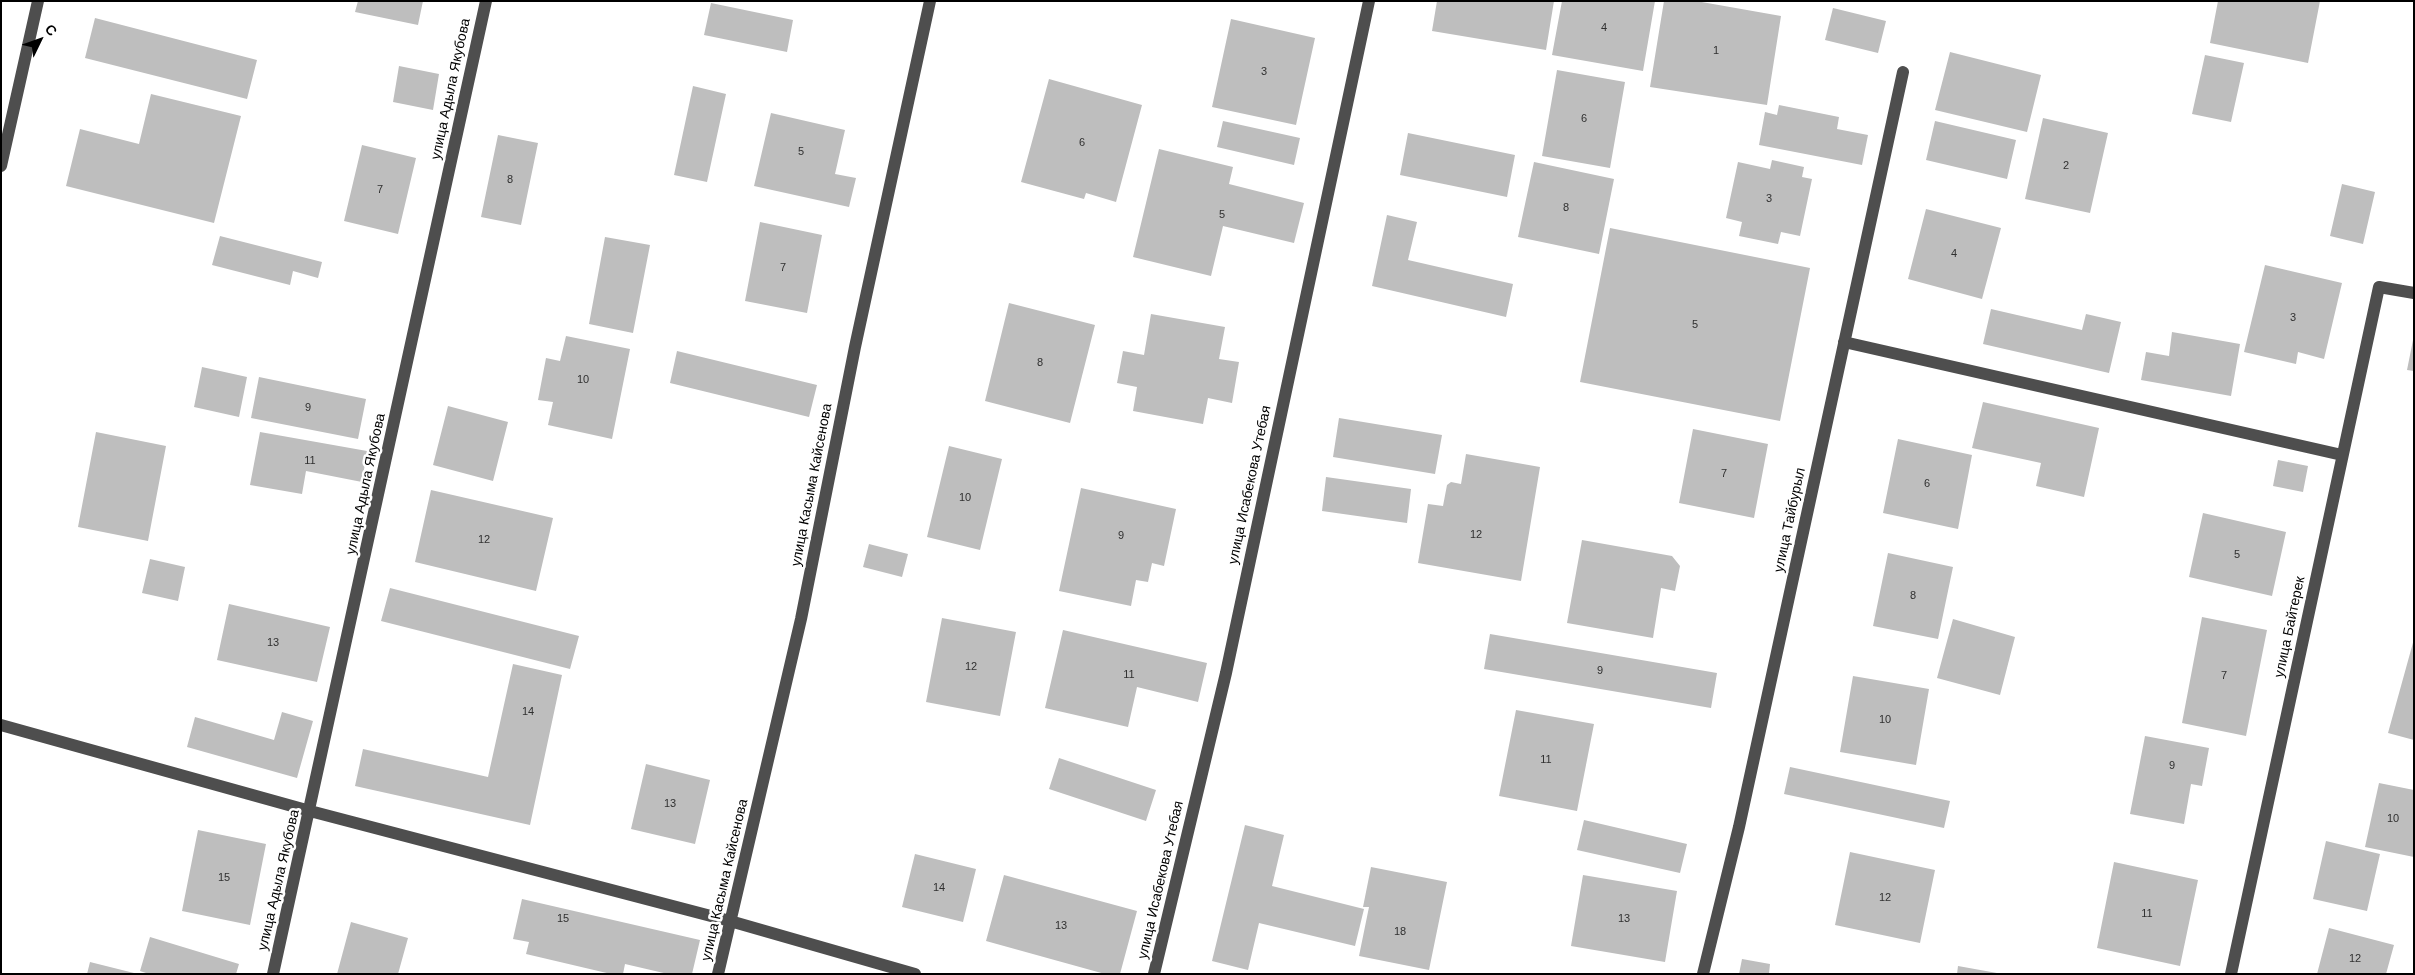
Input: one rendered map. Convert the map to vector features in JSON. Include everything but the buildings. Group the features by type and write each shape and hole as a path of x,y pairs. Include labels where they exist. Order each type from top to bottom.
{"street":[{"path":"1,166 38,1"},
{"name":"улица Адыла Якубова","path":"273,974 486,1"},
{"name":"улица Касыма Кайсенова","path":"718,974 801,619 855,347 930,1"},
{"name":"улица Исабекова Утебая","path":"1154,974 1228,663 1369,1"},
{"name":"улица Тайбурыл","path":"1703,974 1738,827 1904,72"},
{"name":"улица Байтерек","path":"2232,974 2379,287 2414,293"},
{"path":"1844,342 2342,455"},
{"path":"1,725 310,811 730,921 915,974"}]}
